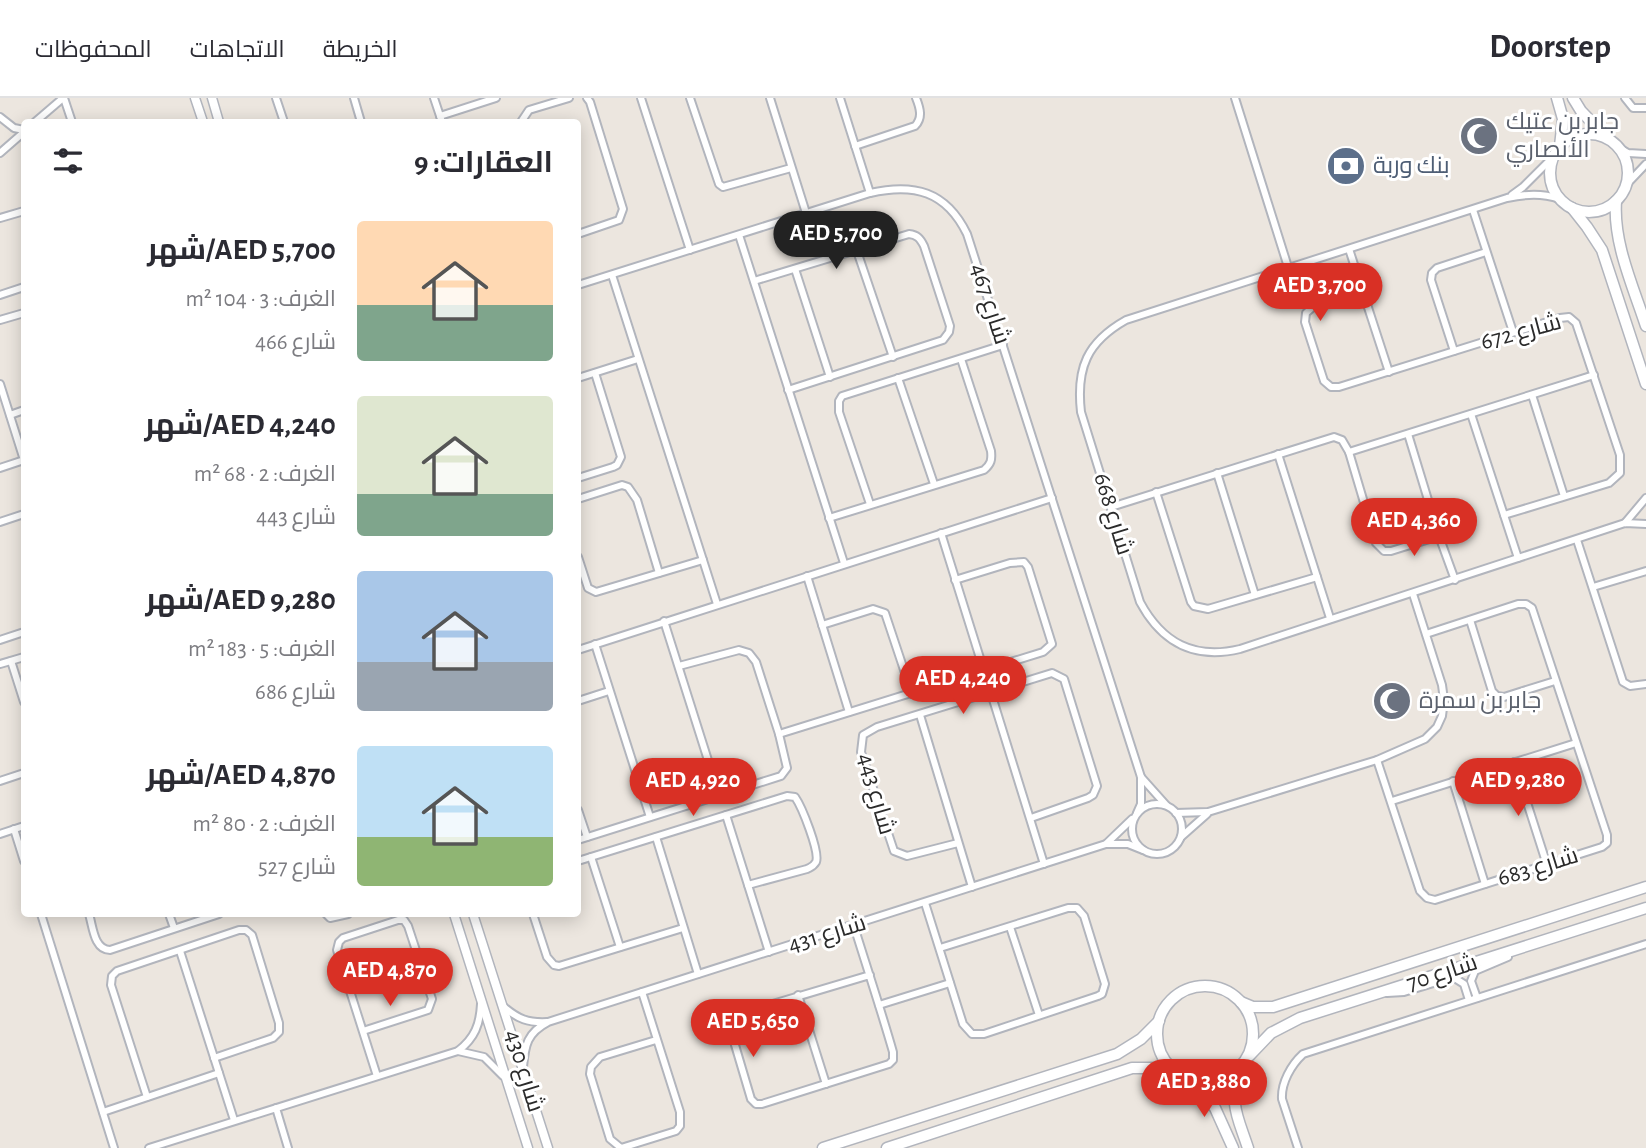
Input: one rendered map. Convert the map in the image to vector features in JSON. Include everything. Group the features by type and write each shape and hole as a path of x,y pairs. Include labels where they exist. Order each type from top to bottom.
{"main road":[{"path":"1557,98 1563,126 1560,146"},
{"path":"1573,98 1581,111 1613,143 1624,157 1628,171 1626,185 1616,201 1606,208 1583,212 1560,200 1552,186 1549,171 1553,156 1560,146 1571,138 1584,135 1597,135 1613,143"},
{"path":"1616,201 1618,235 1646,326"},
{"path":"1572,208 1602,250 1646,384"},
{"name":"شارع 70","path":"1241,1002 1253,1007 1273,1007 1646,887"},
{"name":"شارع 70","path":"1249,1056 1265,1038 1285,1024 1646,908"},
{"path":"1233,1148 1215,1108 1168,1065 1160,1052 1157,1037 1159,1021 1165,1008 1175,997 1194,988 1216,988 1230,993 1241,1002 1252,1022 1254,1033 1249,1056 1242,1066 1235,1086 1234,1104 1248,1148"},
{"path":"823,1148 1117,1054 1141,1039 1159,1021"},
{"path":"887,1148 1132,1068 1161,1068 1204,1082 1218,1081 1242,1066"}],"street":[{"path":"38,119 63,98 71,119"},
{"path":"195,98 202,119"},
{"path":"212,98 218,119"},
{"path":"276,98 283,119"},
{"path":"354,98 360,119"},
{"path":"434,98 441,119 496,98"},
{"path":"523,119 529,110 569,98"},
{"path":"581,233 619,220 623,209 587,98"},
{"path":"641,98 690,250"},
{"path":"690,98 719,184 723,187 791,168"},
{"path":"770,98 806,213"},
{"path":"840,98 870,193"},
{"path":"855,146 915,126 920,122 916,98"},
{"path":"1236,98 1287,267"},
{"path":"1625,98 1633,107 1646,108"},
{"path":"0,117 21,130"},
{"path":"0,153 21,134"},
{"path":"1613,143 1628,153 1646,154"},
{"name":"شارع 668","path":"1507,198 1523,187 1553,156"},
{"path":"1626,185 1646,164"},
{"name":"شارع 467","path":"581,284 870,193 898,189 918,190 944,202 967,234 1141,777 1142,797 1136,815"},
{"name":"شارع 668","path":"1560,200 1540,194 1507,198 1126,320 1111,329 1090,351 1084,363 1080,381 1081,412 1144,609 1161,632 1184,647 1196,651 1224,653 1413,594 1625,523 1646,524"},
{"path":"1473,210 1513,332"},
{"path":"0,218 21,212"},
{"path":"754,281 909,234 921,239 950,326 943,340 788,390"},
{"path":"739,235 844,563"},
{"path":"1349,249 1389,372"},
{"path":"858,251 893,357"},
{"path":"1454,351 1431,280 1432,273 1437,268 1486,252"},
{"path":"795,269 830,377"},
{"path":"612,275 717,604"},
{"path":"0,295 21,288"},
{"name":"شارع 672","path":"1364,291 1313,307 1307,313 1305,322 1316,357 1324,381 1331,387 1389,372 1560,318 1573,319 1576,323 1620,455 1620,473 1609,483 1504,515"},
{"path":"0,320 21,314"},
{"path":"870,504 839,412 839,401 848,393 1003,345"},
{"path":"581,377 638,359"},
{"path":"829,518 984,470 991,463 991,451 961,359"},
{"path":"581,477 617,465 621,457 595,373"},
{"path":"1349,452 1594,375"},
{"path":"898,378 934,484"},
{"path":"0,384 21,450"},
{"path":"1532,395 1564,496"},
{"path":"10,415 21,411"},
{"path":"1471,414 1518,558"},
{"path":"1408,434 1455,580"},
{"path":"1111,507 1334,437 1342,440 1349,452 1376,543 1380,548 1391,551 1439,536"},
{"path":"1278,454 1330,618"},
{"path":"0,468 21,461"},
{"path":"1217,473 1255,595"},
{"path":"581,498 622,485 628,487 637,500 659,573"},
{"path":"1156,492 1194,606 1208,609 1317,577"},
{"path":"581,649 1052,498"},
{"path":"1625,523 1646,498"},
{"path":"0,522 21,515"},
{"path":"941,533 984,671"},
{"path":"1577,540 1623,682 1630,686 1646,684"},
{"path":"581,566 588,588 591,591 602,591 702,560"},
{"path":"779,734 1043,652 1052,644 1028,567 1024,562 1010,563 955,580"},
{"path":"1593,587 1646,571"},
{"path":"807,576 849,712"},
{"path":"1176,813 1209,812 1377,760 1425,739 1437,727 1444,700 1442,685 1413,594"},
{"name":"شارع 683","path":"1377,760 1420,891 1427,898 1435,900 1602,847 1606,843 1607,835 1529,606 1518,604 1426,634"},
{"path":"822,625 873,609 885,613 912,694"},
{"path":"1469,620 1492,691 1497,696 1504,697 1555,681"},
{"path":"664,621 719,795"},
{"path":"0,629 2,639 21,633"},
{"path":"595,644 650,817"},
{"path":"581,839 784,773 787,761 756,662 749,653 739,650 679,666"},
{"path":"0,664 21,658"},
{"path":"11,661 21,693"},
{"name":"شارع 443","path":"958,843 907,856 894,851 861,752 863,735 871,729 1052,673 1064,679 1095,777 1096,791 1088,798 1031,818"},
{"path":"581,700 609,691"},
{"path":"991,693 1044,863"},
{"path":"920,715 972,887"},
{"path":"1392,801 1576,743"},
{"path":"1514,762 1547,865"},
{"path":"0,781 21,774"},
{"name":"شارع 467","path":"1141,777 1167,807"},
{"path":"1453,781 1485,884"},
{"path":"581,859 787,796 795,797 800,804 817,860 813,866 748,885"},
{"path":"1180,838 1181,825 1176,813 1161,804 1148,806 1136,815 1132,825 1136,844 1143,850 1160,854 1169,851 1209,812"},
{"path":"726,815 769,952"},
{"name":"شارع 431","path":"1106,844 1136,815"},
{"path":"581,819 587,837"},
{"path":"0,834 21,827"},
{"path":"14,829 21,852"},
{"path":"656,837 698,974"},
{"name":"شارع 431","path":"503,1007 528,1022 548,1022 1106,844 1128,844 1143,850"},
{"path":"591,857 620,947"},
{"path":"925,903 963,1024 972,1034 984,1034 1098,996 1104,990 1104,977 1084,916 1077,908 940,948"},
{"path":"42,917 114,1148"},
{"path":"90,917 99,946 104,950 209,917"},
{"path":"170,917 174,928"},
{"name":"شارع 430","path":"455,917 528,1148"},
{"name":"شارع 430","path":"474,917 548,1148"},
{"path":"534,917 547,957 554,965 564,965 683,928"},
{"path":"363,1031 428,1010 432,1005 404,920 343,938 338,942 337,950 377,1076"},
{"path":"854,926 870,975 893,1052 892,1060 889,1065 762,1104 751,1100 730,1028 736,1015 870,975"},
{"path":"1010,927 1039,1015"},
{"path":"147,1097 111,985 112,976 117,971 239,930 246,930 252,935 279,1023 279,1031 273,1038 214,1058"},
{"path":"1473,999 1471,981 1477,969 1548,939"},
{"path":"1298,1148 1281,1091 1283,1083 1300,1057 1307,1052 1646,944"},
{"path":"180,951 234,1120"},
{"path":"1378,993 1404,992 1453,977 1464,984 1473,999"},
{"path":"879,1005 950,983"},
{"path":"642,992 680,1112 680,1126 676,1131 621,1148 610,1139 590,1074 591,1067 600,1057 656,1040"},
{"path":"798,995 826,1084"},
{"path":"149,1148 458,1051 474,1036 480,1019 481,1001"},
{"name":"شارع 431","path":"523,1067 524,1046 529,1037 548,1022"},
{"path":"458,1051 484,1057 505,1078"},
{"path":"103,1112 219,1073"},
{"path":"276,1108 288,1148"}],"place":[{"name":"جابر بن عتيك الأنصاري","path":"1479,136"},
{"name":"بنك وربة","path":"1346,166"},
{"name":"جابر بن سمرة","path":"1392,701"}]}
